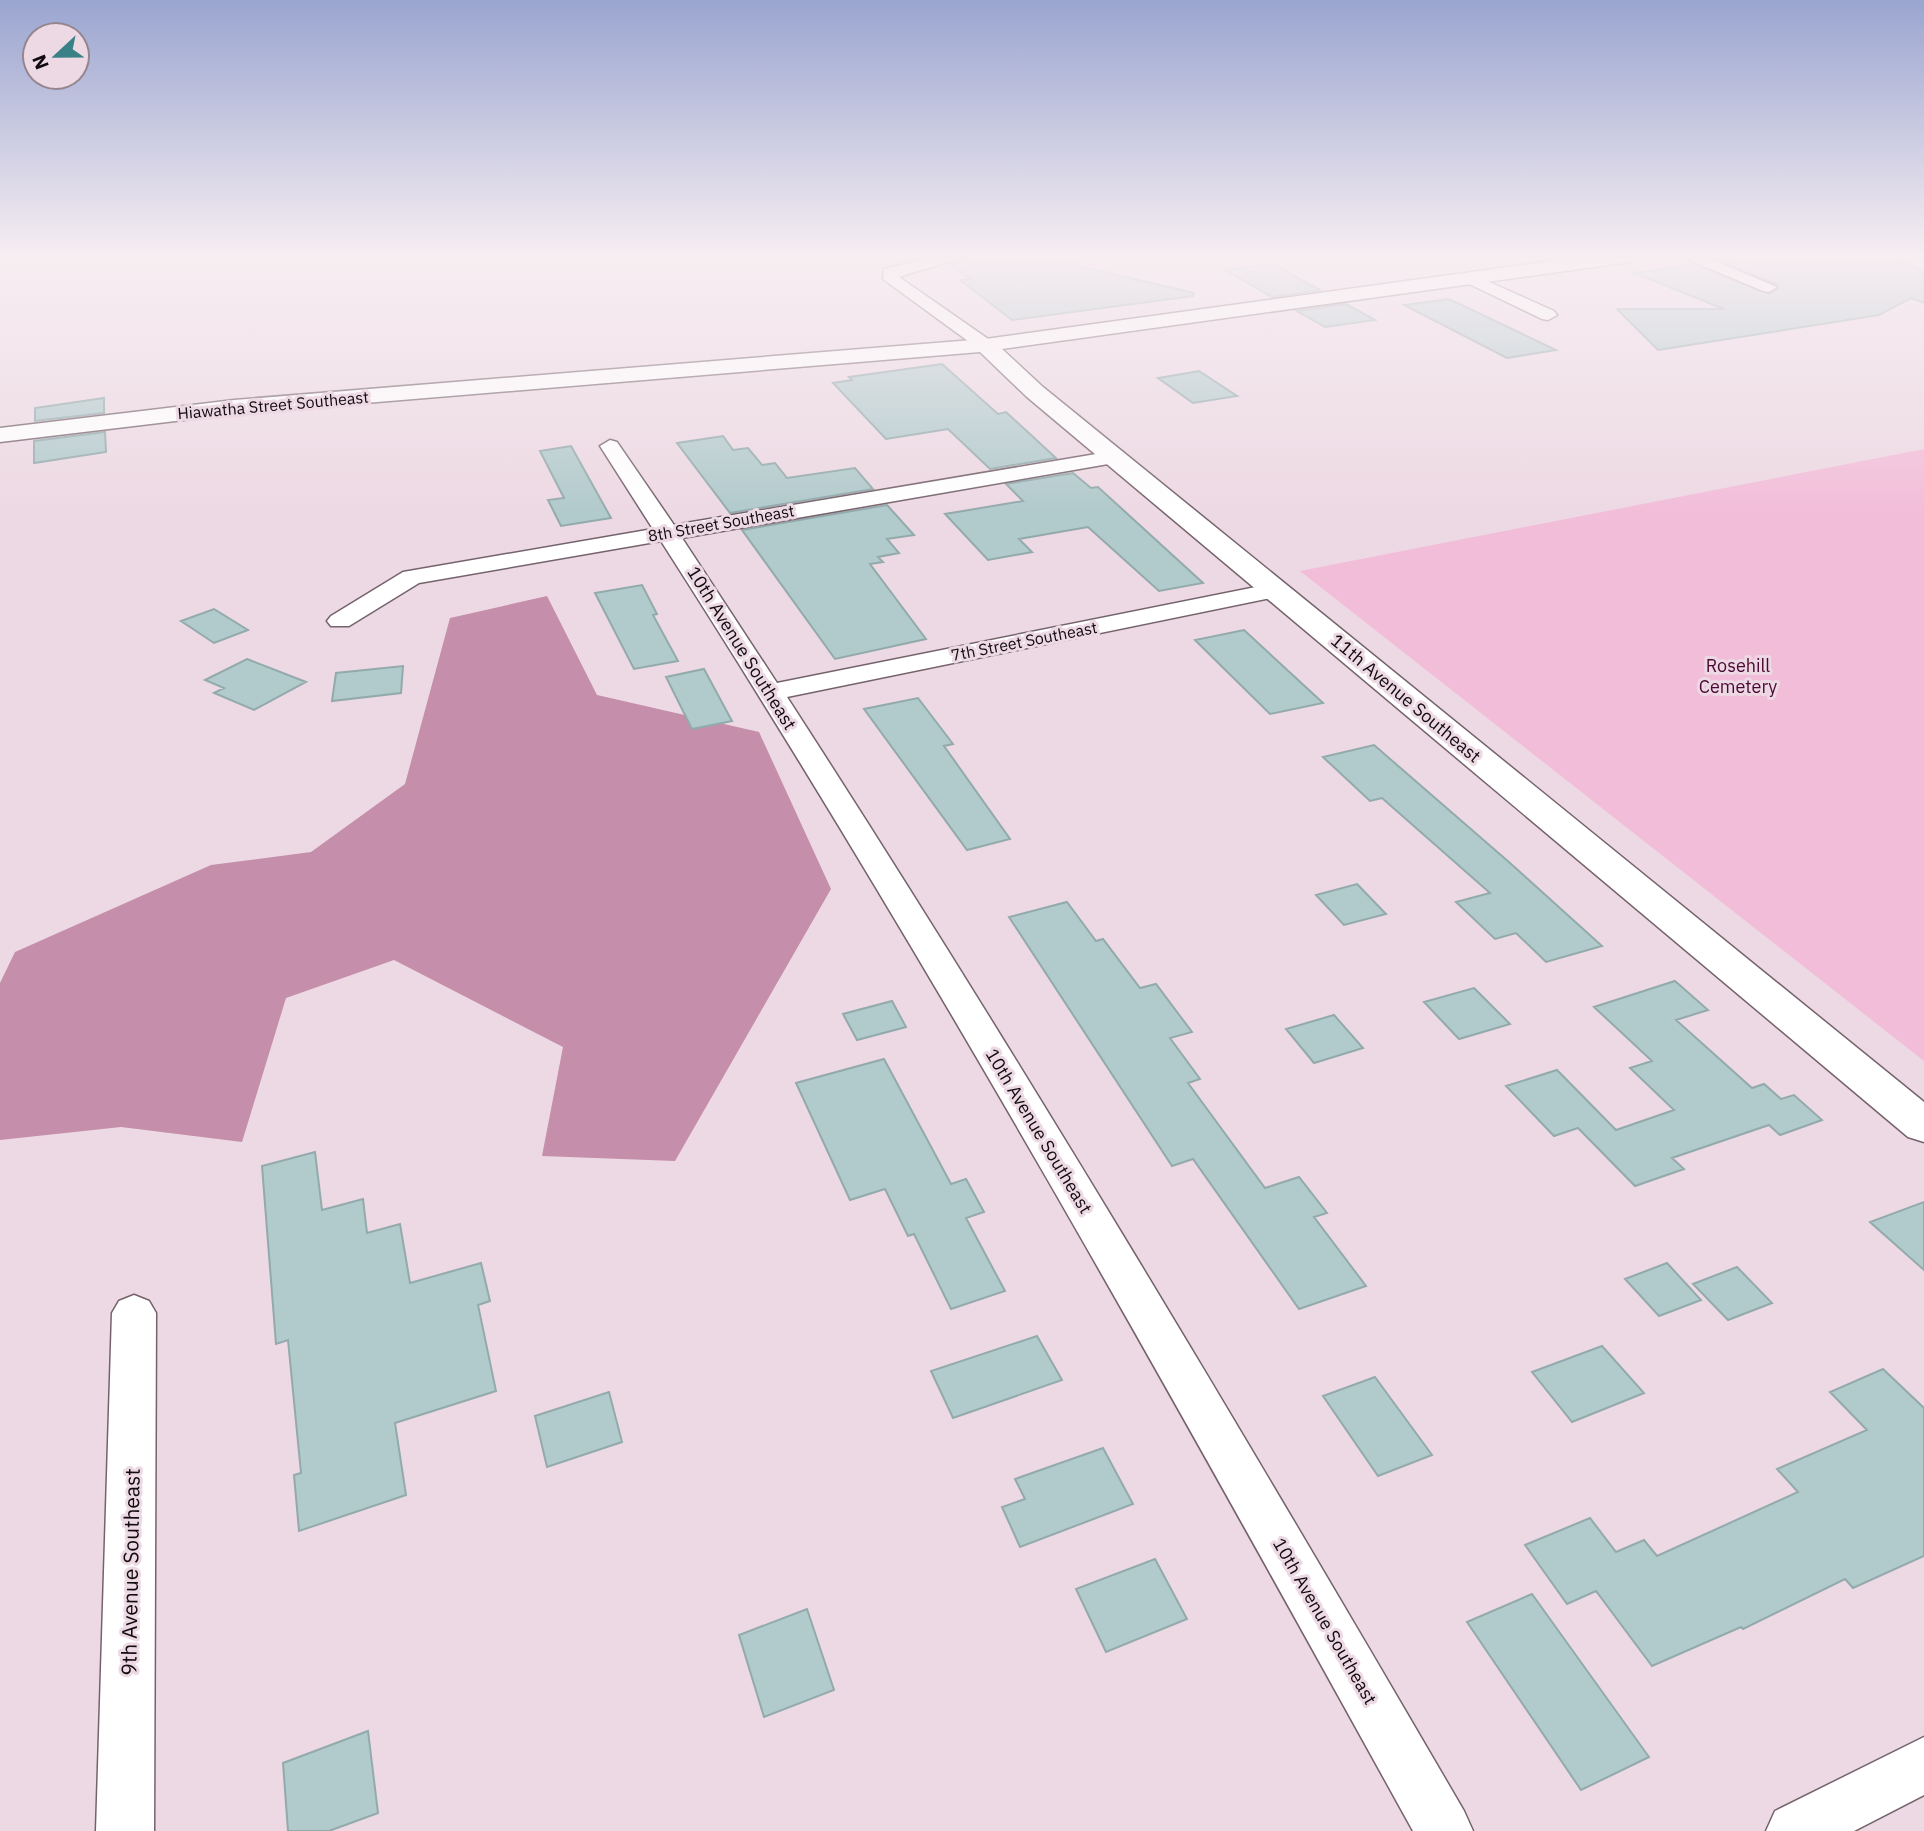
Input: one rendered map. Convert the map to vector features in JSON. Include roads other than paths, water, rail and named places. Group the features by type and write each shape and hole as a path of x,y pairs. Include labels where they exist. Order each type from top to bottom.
{"street":[{"name":"11th Avenue Southeast","path":"980,341 1035,392 1924,1126"},
{"name":"Hiawatha Street Southeast","path":"0,435 234,407 1011,341"},
{"name":"10th Avenue Southeast","path":"610,446 772,692 1186,1374 1444,1831"},
{"name":"8th Street Southeast","path":"340,621 412,577 1114,457"},
{"name":"7th Street Southeast","path":"772,692 1276,590"},
{"name":"9th Avenue Southeast","path":"125,1831 134,1313"},
{"path":"1795,1831 1924,1765"}],"park label":[{"name":"Rosehill Cemetery","path":"1738,675"}]}
